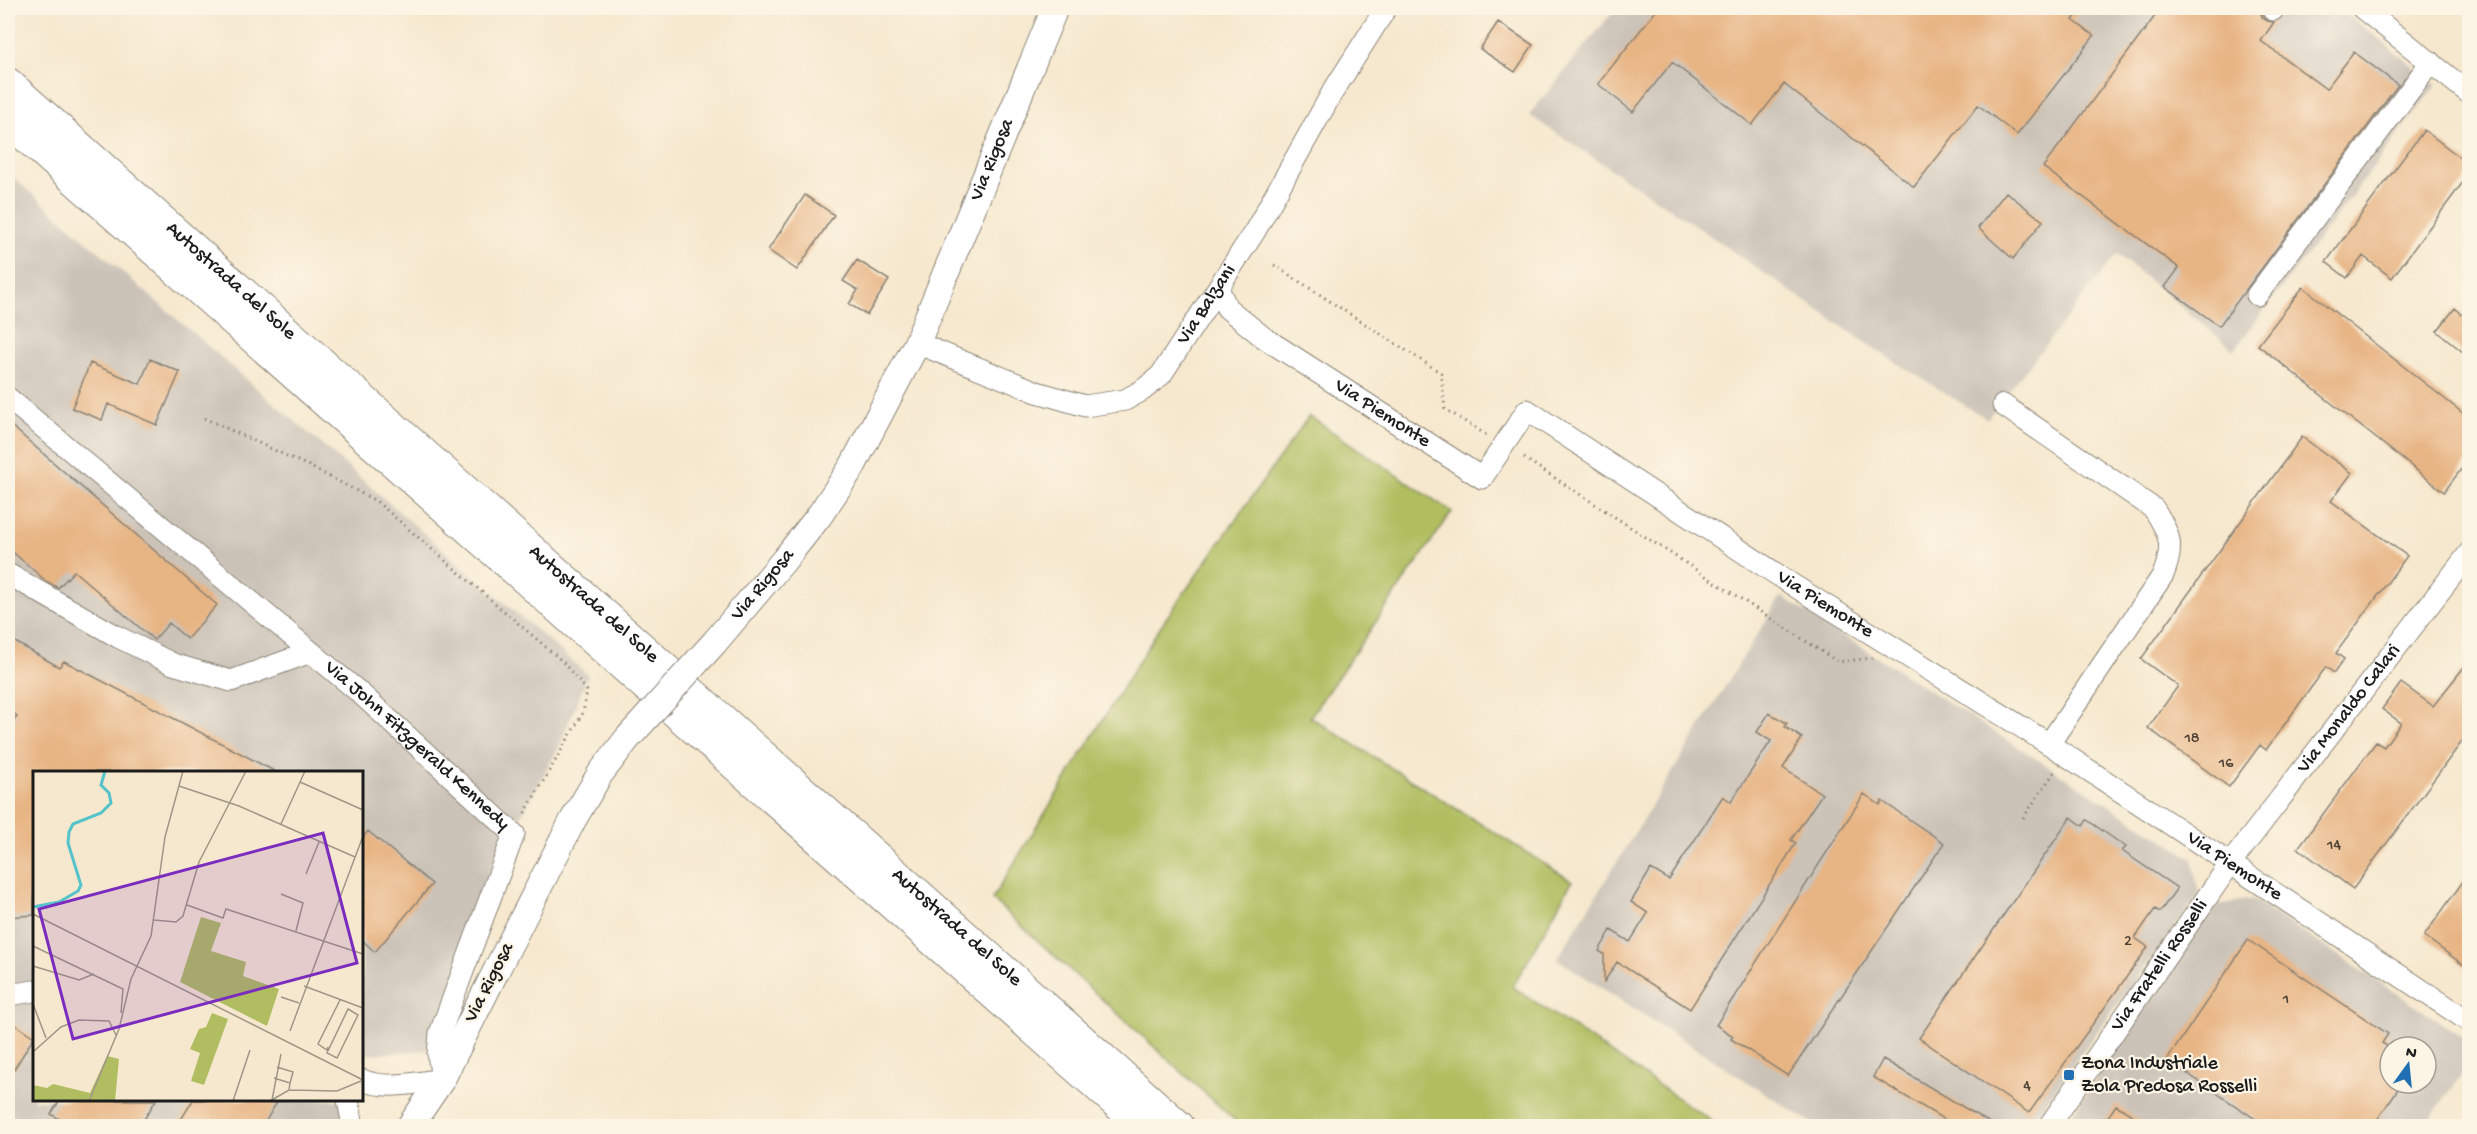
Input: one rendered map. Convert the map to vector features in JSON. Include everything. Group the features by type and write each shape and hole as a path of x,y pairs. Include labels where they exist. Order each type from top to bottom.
{"highway":[{"name":"Autostrada del Sole","path":"8,83 1179,1126"},
{"name":"Autostrada del Sole","path":"8,120 1142,1126"}],"main road":[{"name":"Via Rigosa","path":"410,1126 442,1079 573,820 600,774 627,739 714,643 785,559 819,516 852,467 917,343 1055,8"}],"street":[{"name":"Via Balzani","path":"917,343 1060,400 1085,406 1125,400 1143,390 1161,375 1255,231 1332,93 1386,8"},
{"path":"2362,8 2469,94"},
{"path":"2257,295 2431,62"},
{"name":"Via Piemonte","path":"1218,288 1227,308 1263,337 1482,478 1527,410 1796,587 2049,744 2469,1022"},
{"name":"Via John Fitzgerald Kennedy","path":"8,398 360,693 514,834 440,1033 438,1047 442,1079"},
{"path":"2003,405 2154,509 2167,529 2170,557 2163,575 2049,744"},
{"name":"Via Monaldo Calari","path":"2230,864 2469,552"},
{"name":"Via John Fitzgerald Kennedy","path":"8,574 118,637 173,664 231,681 311,652"},
{"name":"Via Fratelli Rosselli","path":"2049,1126 2230,864"},
{"path":"8,995 33,991"},
{"path":"363,1080 369,1083 400,1085 442,1079"},
{"path":"348,1101 354,1126"}],"path":[{"path":"1274,265 1441,373 1445,409 1497,442"},
{"path":"204,418 309,466 376,501 562,661 587,691 583,713 514,834"},
{"path":"1524,458 1838,662 1878,658"},
{"path":"2046,765 2063,776"},
{"path":"2024,818 2055,771"}],"shaded area":[{"path":"1616,8 2340,8 2436,85 2234,350 2117,254 1987,419 1881,353 1529,115"},
{"path":"8,173 588,675 559,747 492,869 430,1050 363,1055 363,771 33,771 33,1101 342,1101 354,1126 8,1126"},
{"path":"1781,596 2192,858 2199,895 2087,1045 2030,1126 1816,1126 1557,959"},
{"path":"2252,899 2469,1041 2469,1065 2425,1126 2064,1126 2212,906"}],"green space":[{"path":"1309,416 1452,512 1310,717 1572,881 1513,987 1719,1126 1241,1126 992,899 1160,627"}],"building":[{"path":"1658,8 2083,8 2073,20 2094,36 2017,135 1978,105 1914,187 1784,84 1752,125 1672,62 1633,112 1598,84"},
{"path":"2161,8 2260,8 2262,17 2274,22 2261,41 2326,89 2354,52 2398,85 2219,326 2165,287 2179,268 2043,167"},
{"path":"1498,22 1533,45 1515,72 1480,49"},
{"path":"2424,130 2469,164 2469,174 2392,278 2363,256 2347,278 2326,262"},
{"path":"2006,192 2043,221 2013,259 1978,228"},
{"path":"805,195 834,215 797,270 768,250"},
{"path":"857,260 889,280 867,315 849,304 858,290 843,281"},
{"path":"2303,287 2469,418 2469,459 2444,492 2258,345"},
{"path":"2455,308 2469,320 2469,357 2437,331"},
{"path":"150,359 180,372 157,425 108,404 102,420 72,408 90,363 140,384"},
{"path":"8,423 217,605 187,639 169,623 154,640 74,571 58,588 46,581 8,548"},
{"path":"2302,437 2352,473 2331,501 2407,556 2336,653 2344,659 2334,673 2326,667 2266,750 2260,745 2229,787 2148,728 2178,686 2141,659"},
{"path":"8,638 59,667 64,661 274,771 33,771 33,915 8,917 8,728 17,716 8,708"},
{"path":"2469,661 2469,732 2353,889 2298,848 2376,742 2384,747 2401,723 2382,709 2401,683 2433,706"},
{"path":"1769,713 1787,723 1785,727 1802,738 1783,768 1822,794 1791,840 1796,843 1690,1009 1617,962 1604,982 1604,954 1599,951 1611,930 1630,942 1648,913 1631,902 1651,869 1669,880 1723,796 1731,802 1771,741 1757,732"},
{"path":"1864,794 1880,805 1882,801 1944,843 1788,1076 1731,1039 1733,1036 1716,1025"},
{"path":"2071,817 2083,826 2087,820 2126,847 2122,851 2177,888 2160,912 2155,909 2135,938 2148,947 2029,1113 1919,1038"},
{"path":"368,831 432,884 375,952 363,941 363,838"},
{"path":"2469,873 2469,969 2424,936"},
{"path":"2248,940 2388,1034 2378,1035 2378,1095 2394,1095 2373,1126 2266,1126 2167,1060"},
{"path":"16,1025 33,1036 8,1079 8,1038"},
{"path":"1883,1059 1995,1126 1955,1126 1873,1077"},
{"path":"59,1101 155,1101 140,1126 54,1126 59,1119 51,1114"},
{"path":"192,1101 277,1101 263,1126 177,1126"},
{"path":"2116,1105 2149,1126 2102,1126"}],"place":[{"name":"Zona Industriale Zola Predosa Rosselli","path":"2069,1075"}]}
